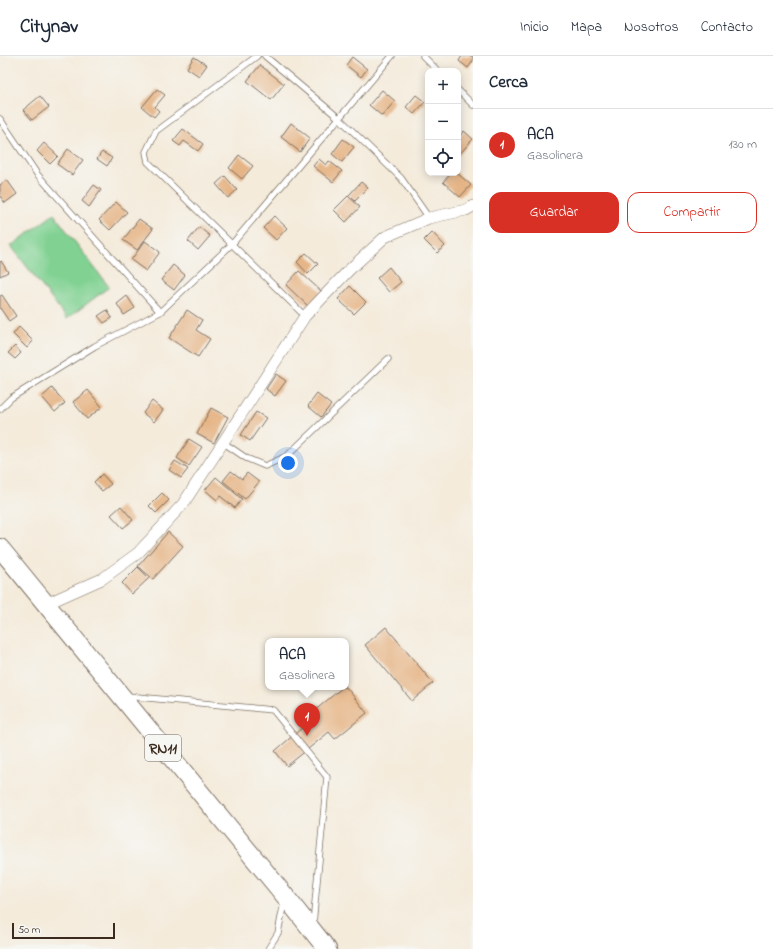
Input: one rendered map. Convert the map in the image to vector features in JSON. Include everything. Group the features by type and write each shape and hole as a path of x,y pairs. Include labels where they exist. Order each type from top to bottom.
{"highway":[{"name":"RN11","path":"0,548 327,949"}],"street":[{"path":"46,604 102,579 138,553 182,504 224,443 305,316 349,270 385,237 429,218 466,210 473,206"}],"lane":[{"path":"257,56 156,131 146,152 148,162 305,316"},
{"path":"265,56 340,119 401,178 429,218"},
{"path":"0,409 12,398 95,346 160,312 232,244 340,119 392,56"},
{"path":"423,56 435,68"},
{"path":"461,93 473,105"},
{"path":"0,118 37,174 160,312"},
{"path":"224,443 246,458 265,466 287,456 388,359"},
{"path":"120,695 273,710 310,754 327,778 312,931"},
{"path":"268,949 278,933 285,896"}],"green space":[{"path":"54,214 109,287 67,319 11,246"}],"building":[{"path":"462,56 473,56 473,61 468,68 459,61"},
{"path":"194,57 207,65 199,76 187,68"},
{"path":"352,57 367,69 361,77 346,65"},
{"path":"260,65 284,84 271,100 247,81"},
{"path":"157,89 165,95 155,107 159,111 154,117 142,107"},
{"path":"382,90 395,101 382,116 369,105"},
{"path":"416,95 425,102 414,114 406,107"},
{"path":"40,96 49,107 32,120 23,110"},
{"path":"291,123 310,138 300,152 281,137"},
{"path":"183,129 203,144 198,151 184,141 180,146 173,141"},
{"path":"464,131 473,139 461,153 461,140 461,134"},
{"path":"343,139 354,147 342,162 332,154"},
{"path":"44,143 58,156 50,164 37,151"},
{"path":"68,149 83,160 72,175 57,164"},
{"path":"102,152 112,158 107,166 97,159"},
{"path":"239,155 253,166 242,179 229,168"},
{"path":"319,159 326,165 329,161 342,171 333,182 313,166"},
{"path":"225,176 237,190 228,198 216,184"},
{"path":"448,176 460,176 471,185 460,197 443,182"},
{"path":"7,180 17,194 5,203 0,196 0,185"},
{"path":"361,182 368,188 355,201 349,195"},
{"path":"94,185 101,190 89,207 82,201"},
{"path":"348,196 360,207 346,222 334,210"},
{"path":"116,202 127,212 110,230 99,220"},
{"path":"274,216 287,228 276,240 263,228"},
{"path":"139,219 153,229 137,250 123,240"},
{"path":"199,227 210,236 198,250 188,241"},
{"path":"432,232 445,246 437,253 424,240"},
{"path":"145,241 160,252 146,271 131,260"},
{"path":"306,253 318,264 308,274 297,262"},
{"path":"1,261 8,272 0,276 0,262"},
{"path":"173,265 185,275 174,290 161,280"},
{"path":"389,267 401,282 389,292 377,278"},
{"path":"299,271 322,292 308,306 286,285"},
{"path":"350,286 366,302 354,314 338,299"},
{"path":"2,295 16,316 9,321 0,308 0,296"},
{"path":"127,296 135,308 124,315 117,304"},
{"path":"107,310 112,318 104,323 98,316"},
{"path":"187,310 202,320 196,330 210,339 198,357 169,338"},
{"path":"19,327 33,341 27,348 13,334"},
{"path":"15,346 21,353 15,359 8,353"},
{"path":"276,374 286,381 275,396 266,389"},
{"path":"52,388 65,403 55,412 42,397"},
{"path":"88,390 102,407 87,419 73,402"},
{"path":"317,394 331,405 321,417 308,406"},
{"path":"152,401 163,410 154,422 143,413"},
{"path":"211,408 228,417 214,443 197,434"},
{"path":"256,412 266,418 250,441 241,435"},
{"path":"189,439 202,447 189,466 177,458"},
{"path":"175,461 188,469 181,478 169,470"},
{"path":"231,471 242,479 247,473 259,482 245,499 223,481"},
{"path":"102,474 111,484 102,491 94,482"},
{"path":"216,477 242,499 235,508 220,496 217,500 205,490"},
{"path":"162,493 169,500 156,513 149,506"},
{"path":"121,506 133,520 123,528 111,515"},
{"path":"168,532 183,546 153,579 138,566"},
{"path":"138,567 149,578 132,594 122,583"},
{"path":"386,627 433,683 412,701 365,645"},
{"path":"339,690 348,690 367,713 335,739 329,732 287,766 275,751 316,716 313,712"}],"place":[{"name":"ACA","path":"307,736"}]}
